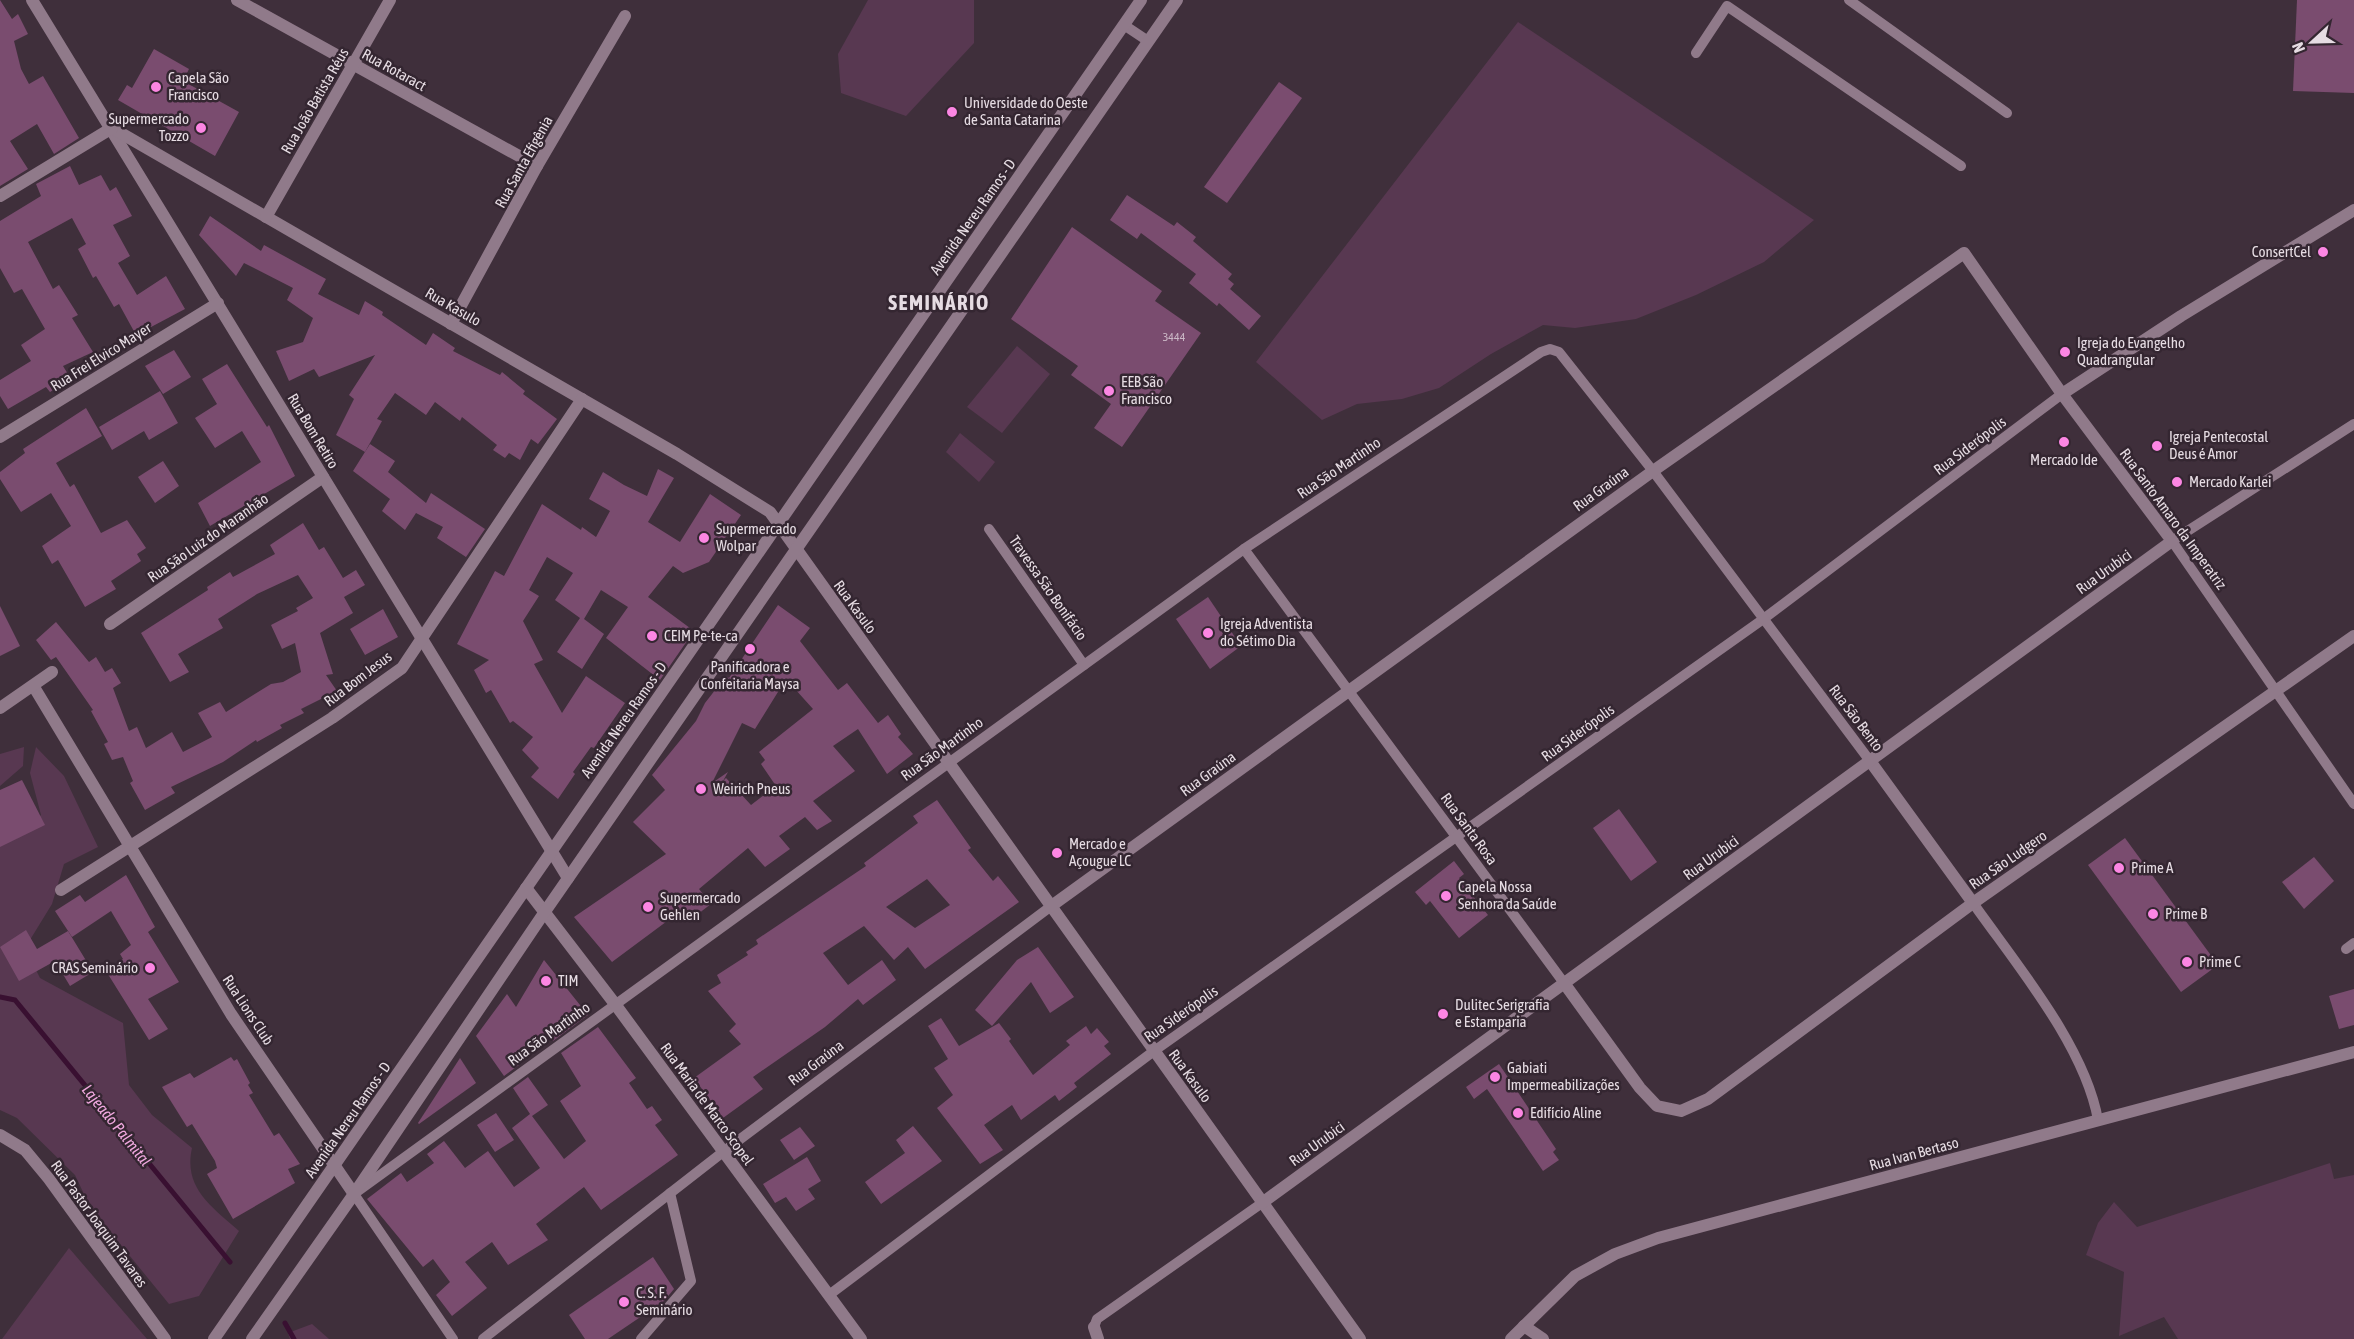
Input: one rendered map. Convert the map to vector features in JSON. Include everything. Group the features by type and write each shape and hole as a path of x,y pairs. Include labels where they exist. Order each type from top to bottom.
{"street":[{"name":"Rua Bom Retiro","path":"32,0 568,878"},
{"name":"Rua Rotaract","path":"237,0 537,166"},
{"name":"Rua João Batista Réus","path":"266,217 390,0"},
{"name":"Avenida Nereu Ramos - D","path":"214,1339 1141,0"},
{"path":"252,1339 354,1194 568,878 1177,0"},
{"name":"Rua Santa Efigênia","path":"451,324 537,166 625,16"},
{"path":"0,196 112,128"},
{"name":"Rua Kasulo","path":"112,128 582,399 770,512 780,522 797,550 948,763 1360,1339"},
{"name":"Rua Siderópolis","path":"2062,394 2181,316 2354,210"},
{"name":"Rua Santo Amaro da Imperatriz","path":"1964,253 2062,394 2172,541"},
{"name":"Rua Graúna","path":"1050,906 1653,471 1964,253"},
{"name":"Rua Frei Elvico Mayer","path":"0,437 218,303"},
{"name":"Rua Bom Jesus","path":"61,890 332,718 402,668 582,399"},
{"name":"Rua São Luiz do Maranhão","path":"110,624 323,477"},
{"name":"Rua Urubici","path":"1262,1203 2172,541"},
{"name":"Rua São Ludgero","path":"1681,1111 1708,1099 1973,903 2354,636"},
{"path":"0,708 34,687 52,672"},
{"name":"Rua Lions Club","path":"34,687 231,1014 354,1194"},
{"name":"Rua São Bento","path":"1870,761 1973,903"},
{"name":"Rua Maria de Marco Scopel","path":"526,888 615,1004 861,1339"},
{"name":"Rua Santa Rosa","path":"1564,983 1646,1094 1657,1106 1681,1111"},
{"name":"Rua Ivan Bertaso","path":"1511,1339 1575,1276 1615,1254 1658,1238 2354,1052"},
{"name":"Rua Pastor Joaquim Tavares","path":"0,1136 24,1150 49,1179 165,1339"},
{"path":"1094,1326 1098,1339"},
{"path":"1524,1326 1543,1339"}],"lane":[{"path":"1849,0 2007,112"},
{"path":"1696,53 1729,3 1961,166"},
{"path":"1124,25 1148,41"},
{"name":"Rua São Martinho","path":"354,1194 1244,549 1541,352 1550,349 1559,352"},
{"name":"Rua São Bento","path":"1559,352 1653,471 1762,620 1870,761"},
{"name":"Rua Siderópolis","path":"829,1295 1154,1052 1762,620 2062,394"},
{"name":"Rua Urubici","path":"2172,541 2354,424"},
{"name":"Travessa São Bonifácio","path":"989,529 1084,665"},
{"name":"Rua Santo Amaro da Imperatriz","path":"2172,541 2354,804"},
{"name":"Rua Santa Rosa","path":"1244,549 1564,983"},
{"name":"Rua São Bento","path":"1973,903 2062,1029 2095,1106 2098,1120"},
{"name":"Rua Graúna","path":"483,1339 723,1152 1050,906"},
{"path":"641,1339 691,1281 670,1193"},
{"name":"Rua Lions Club","path":"354,1194 453,1339"},
{"name":"Rua Urubici","path":"1094,1326 1097,1319 1262,1203"}],"shaded area":[{"path":"868,0 974,0 974,43 906,116 841,93 838,54"},
{"path":"1518,22 1814,220 1764,262 1696,295 1636,319 1575,328 1543,325 1491,354 1439,388 1402,399 1357,404 1322,420 1256,362"},
{"path":"1017,346 1050,374 1002,433 967,407"},
{"path":"960,433 995,462 979,482 946,452"},
{"path":"24,747 23,766 0,786 0,754"},
{"path":"36,747 64,776 98,847 64,864 52,904 25,948 40,978 123,1023 129,1085 152,1115 192,1148 190,1162 196,1186 210,1205 239,1231 199,1296 169,1304 90,1207 75,1175 17,1118 0,1110 0,841 16,839 41,815 30,773"},
{"path":"2330,1163 2334,1179 2354,1175 2354,1339 2178,1339 2164,1317 2119,1336 2124,1272 2086,1255 2098,1223 2114,1202 2137,1227"},
{"path":"69,1248 147,1339 2,1339"},
{"path":"312,1324 329,1339 290,1339 288,1333"}],"building":[{"path":"0,0 12,19 18,14 28,34 14,41 21,69 29,84 43,76 79,138 54,154 37,124 10,141 28,169 0,186"},
{"path":"2297,0 2354,0 2354,93 2293,91"},
{"path":"154,49 189,69 183,81 239,112 215,156 118,100 127,85 132,88"},
{"path":"1279,82 1302,98 1227,203 1204,187"},
{"path":"70,166 79,185 101,175 110,191 116,187 132,216 113,225 130,256 118,263 137,295 166,276 185,309 136,335 119,304 114,307 96,276 93,278 78,249 86,244 72,218 28,242 53,289 59,285 78,315 72,318 93,352 63,366 71,379 50,392 46,387 8,409 0,396 0,380 31,361 21,345 45,329 22,289 14,293 0,268 0,221 41,196 36,184"},
{"path":"1127,195 1174,226 1177,222 1196,237 1193,241 1232,274 1228,279 1234,284 1230,289 1261,316 1249,330 1219,303 1217,306 1189,283 1196,274 1141,233 1137,239 1110,220"},
{"path":"210,216 261,251 264,245 326,279 318,294 359,315 365,301 426,345 433,333 455,348 453,351 500,375 502,372 525,391 523,394 557,419 538,444 531,439 520,460 509,453 505,458 493,450 497,445 462,417 460,421 435,402 426,415 395,393 377,419 382,421 365,452 336,435 354,399 349,395 375,355 319,377 314,369 289,381 276,351 303,342 313,318 287,300 293,288 244,263 236,276 199,235"},
{"name":"EEB São Francisco","path":"1072,227 1162,291 1155,301 1201,333 1122,447 1094,428 1111,404 1071,375 1078,366 1011,319"},
{"path":"174,350 191,377 163,394 145,366"},
{"path":"227,364 267,427 269,425 295,476 210,526 198,503 261,462 242,431 215,448 195,418 217,404 202,379"},
{"path":"160,391 178,423 149,440 144,431 112,450 99,427"},
{"path":"86,408 102,436 56,463 70,487 74,484 101,533 127,520 146,548 137,554 141,561 111,581 116,589 85,607 58,560 52,564 42,546 71,526 51,493 21,512 0,479 0,472 25,453 23,449"},
{"path":"370,444 395,461 388,472 426,503 431,493 485,529 466,557 437,538 443,527 416,513 405,530 382,511 390,499 353,471"},
{"path":"163,461 179,486 155,503 138,477"},
{"path":"658,469 674,478 648,522 680,542 710,494 741,515 709,562 683,573 673,566 648,597 694,631 660,680 606,638 628,607 601,590 584,619 604,634 582,669 557,652 580,618 555,600 573,573 547,557 529,590 539,596 523,621 543,660 534,664 562,713 586,676 625,703 594,748 591,747 573,772 575,774 558,799 531,777 539,768 522,750 533,737 513,721 510,723 491,690 486,693 474,670 489,660 457,644 495,571 504,576 542,504 581,530 582,527 596,537 610,511 589,499 603,472 647,496"},
{"path":"303,523 319,550 324,547 343,578 356,570 365,585 344,597 353,613 320,633 333,674 326,675 337,691 301,709 304,713 280,725 282,728 257,742 256,740 223,762 171,787 175,793 145,810 130,783 133,781 123,757 112,760 104,744 108,742 91,711 93,710 56,657 51,660 36,640 56,622 89,662 96,657 105,672 112,668 121,683 113,688 129,731 137,727 146,748 172,732 183,752 212,737 198,713 220,702 226,712 271,684 283,682 301,672 295,643 282,649 271,625 298,611 296,608 313,598 298,575 257,594 218,619 223,628 178,654 189,672 170,682 141,633 208,590 207,587 230,572 233,577 275,554 270,545"},
{"name":"Igreja Adventista do Sétimo Dia","path":"1208,597 1241,646 1210,669 1176,619"},
{"path":"778,605 810,628 800,641 838,690 847,683 878,723 888,715 901,734 898,737 913,754 887,774 858,729 833,746 855,771 813,801 832,821 817,830 805,817 779,836 790,849 765,867 748,848 699,889 711,904 690,920 682,910 612,962 574,917 666,854 633,822 665,790 652,775 696,721 705,703 726,676 729,678","holes":["786,679 813,709 759,752 765,760 761,764 776,786 751,805 726,778 723,781 728,772 712,783 742,723 755,729"]},
{"path":"0,606 20,646 0,656"},
{"path":"383,609 398,637 365,655 350,629"},
{"path":"22,780 45,825 0,847 0,790"},
{"path":"937,800 971,848 968,850 993,881 998,876 1019,902 925,969 908,947 894,960 864,926 823,953 848,985 882,960 896,980 863,1005 858,999 825,1027 753,1077 763,1089 723,1118 694,1078 741,1044 729,1031 736,1024 708,991 721,983 717,975 748,955 746,952 758,944 756,940 866,866 864,863 918,823 913,816","holes":["927,879 950,905 915,928 886,907"]},
{"path":"1619,809 1657,862 1631,881 1593,828"},
{"path":"2125,838 2218,965 2181,992 2088,865"},
{"path":"2314,857 2334,881 2304,909 2282,882"},
{"name":"Capela Nossa Senhora da Saúde","path":"1454,861 1464,874 1459,878 1488,915 1459,938 1430,901 1426,905 1415,892"},
{"path":"126,875 155,927 148,932 179,982 148,999 168,1029 149,1040 106,971 123,959 120,954 131,945 111,911 72,937 55,911 80,895 85,902"},
{"path":"26,930 37,949 68,931 93,972 70,986 55,961 19,981 0,947"},
{"path":"1038,947 1074,997 1050,1013 1031,982 992,1026 975,1010 1017,960"},
{"path":"544,960 588,1015 553,1041 550,1035 546,1038 543,1034 513,1056 519,1065 504,1076 476,1036 507,994 516,1007"},
{"path":"2354,989 2354,1025 2339,1029 2329,996"},
{"path":"941,1018 959,1046 999,1023 1033,1075 1070,1045 1066,1041 1086,1026 1091,1034 1097,1028 1109,1042 1104,1046 1111,1054 1074,1083 1077,1087 1059,1101 1055,1095 1021,1120 1012,1105 984,1125 1003,1150 980,1164 937,1108 953,1095 934,1068 948,1059 928,1026"},
{"path":"598,1027 636,1078 629,1083 647,1109 652,1106 662,1120 655,1125 678,1155 601,1210 584,1187 536,1224 548,1240 508,1265 492,1242 465,1262 487,1288 452,1316 436,1295 450,1282 433,1259 423,1267 367,1199 401,1173 407,1182 434,1163 427,1154 444,1141 465,1168 488,1151 514,1187 540,1168 512,1128 530,1114 513,1088 528,1077 548,1105 532,1116 564,1159 586,1141 560,1101 581,1086 561,1053"},
{"path":"231,1057 234,1061 237,1059 250,1083 248,1085 253,1093 249,1095 274,1136 279,1133 300,1164 288,1169 295,1183 233,1219 207,1174 217,1168 215,1161 192,1124 187,1127 162,1087 190,1073 194,1078"},
{"path":"460,1058 476,1083 419,1124 418,1123"},
{"name":"Edifício Aline","path":"1499,1064 1556,1149 1553,1152 1559,1160 1543,1171 1487,1089 1474,1099 1466,1087"},
{"path":"496,1113 514,1140 495,1152 477,1125"},
{"path":"913,1126 942,1161 881,1204 865,1182 905,1153 896,1140"},
{"path":"800,1127 815,1146 794,1160 780,1140"},
{"path":"807,1157 821,1181 808,1189 815,1199 796,1211 786,1197 775,1203 763,1184"},
{"name":"C. S. F. Seminário","path":"653,1257 674,1289 664,1301 608,1339 585,1339 569,1315"}],"waterway":[{"name":"Lajeado Palmital","path":"0,997 15,1000 230,1262"},
{"name":"Lajeado Palmital","path":"285,1323 294,1339"}],"place":[{"name":"Capela São Francisco","path":"156,87"},
{"name":"Universidade do Oeste de Santa Catarina","path":"952,112"},
{"name":"Supermercado Tozzo","path":"201,128"},
{"name":"ConsertCel","path":"2323,252"},
{"name":"Igreja do Evangelho Quadrangular","path":"2065,352"},
{"name":"EEB São Francisco","path":"1109,391"},
{"name":"Mercado Ide","path":"2064,442"},
{"name":"Igreja Pentecostal Deus é Amor","path":"2157,446"},
{"name":"Mercado Karlei","path":"2177,482"},
{"name":"Supermercado Wolpar","path":"704,538"},
{"name":"Igreja Adventista do Sétimo Dia","path":"1208,633"},
{"name":"CEIM Pe-te-ca","path":"652,636"},
{"name":"Panificadora e Confeitaria Maysa","path":"750,649"},
{"name":"Weirich Pneus","path":"701,789"},
{"name":"Mercado e Açougue LC","path":"1057,853"},
{"name":"Prime A","path":"2119,868"},
{"name":"Capela Nossa Senhora da Saúde","path":"1446,896"},
{"name":"Supermercado Gehlen","path":"648,907"},
{"name":"Prime B","path":"2153,914"},
{"name":"Prime C","path":"2187,962"},
{"name":"CRAS Seminário","path":"150,968"},
{"name":"TIM","path":"546,981"},
{"name":"Dulitec Serigrafia e Estamparia","path":"1443,1014"},
{"name":"Gabiati Impermeabilizações","path":"1495,1077"},
{"name":"Edifício Aline","path":"1518,1113"},
{"name":"C. S. F. Seminário","path":"624,1302"}],"district":[{"name":"SEMINÁRIO","path":"939,303"}]}
